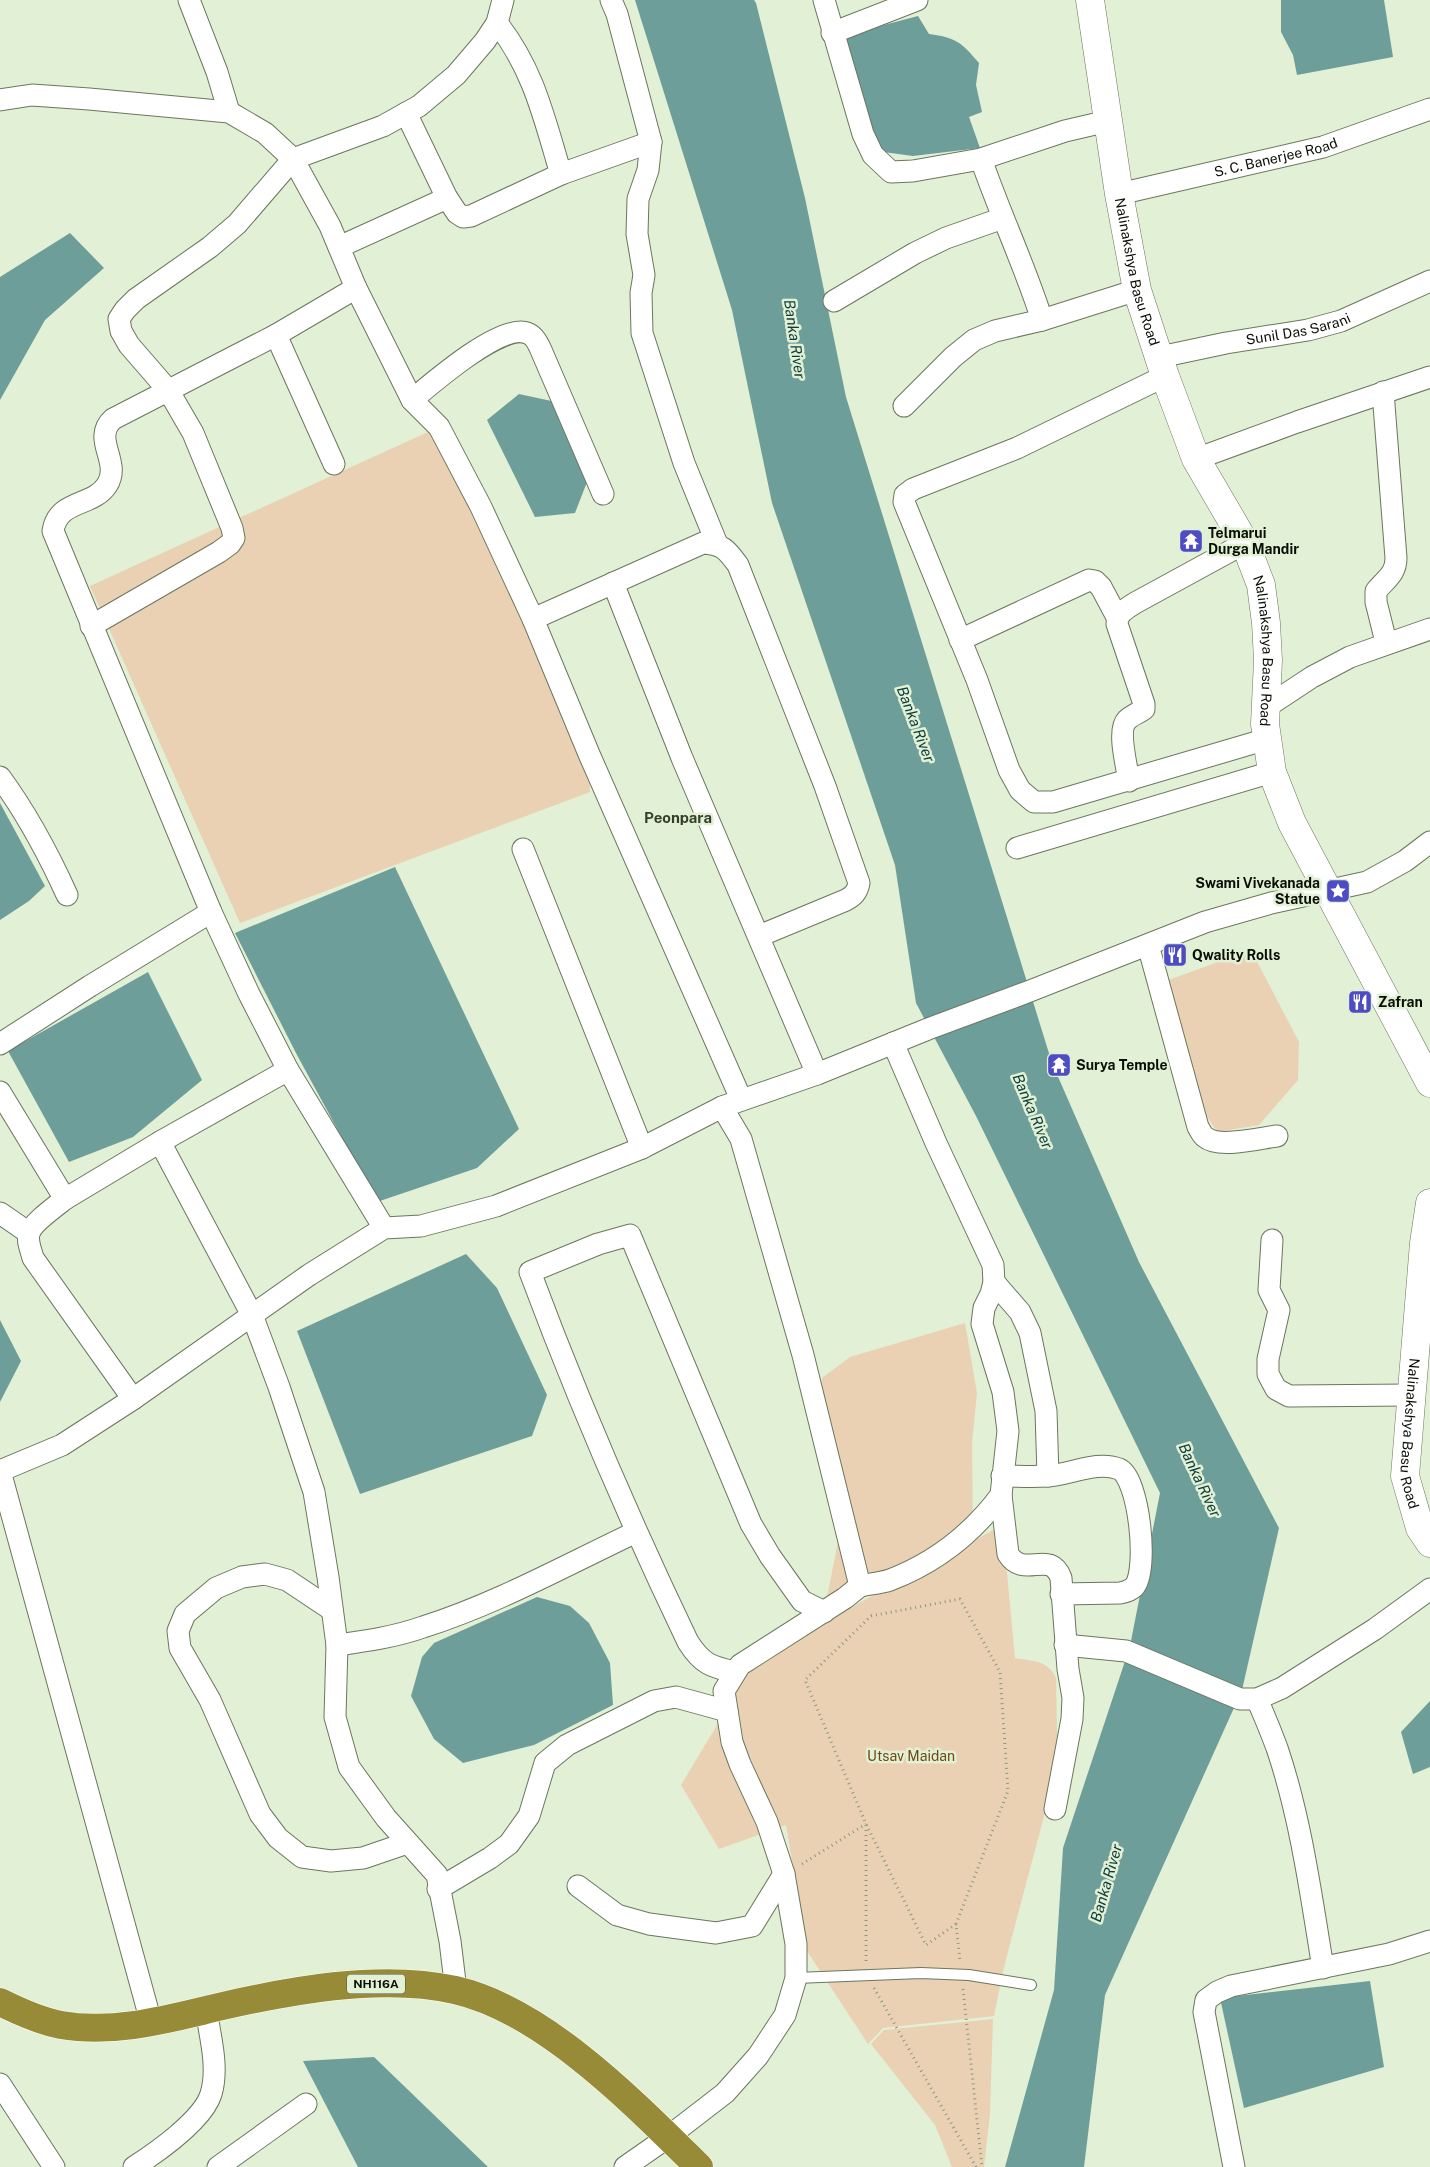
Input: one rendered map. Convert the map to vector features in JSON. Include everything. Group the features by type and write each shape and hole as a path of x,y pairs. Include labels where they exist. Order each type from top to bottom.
{"highway":[{"name":"NH116A","path":"0,2002 25,2014 60,2025 98,2029 151,2022 282,1994 327,1988 378,1984 421,1984 456,1990 498,2006 534,2024 581,2058 699,2167"}],"street":[{"path":"189,0 217,72 229,112"},
{"path":"91,626 219,552 230,544 234,538 232,528 193,433 168,390 129,345 121,331 119,319 136,299 210,247 237,224 293,159 383,126 419,106 456,75 485,41 497,23 504,0"},
{"path":"611,0 620,23 651,142 648,170 638,200 638,234 644,275 641,311 642,333 684,464 717,544 728,552 738,565 826,786 858,884 858,890 846,900 758,936"},
{"path":"824,0 832,33 863,134 874,156 891,172 913,171 981,159 1065,131 1108,121"},
{"path":"832,33 917,0"},
{"name":"Nalinakshya Basu Road","path":"1090,0 1119,194 1137,290 1162,367 1196,459 1245,543 1261,585 1268,660 1264,708 1272,772 1292,822 1430,1082"},
{"path":"497,23 508,36 530,74 561,174"},
{"path":"0,100 32,95 89,98 229,112 265,133 293,159 339,246 356,288 412,400 439,427 481,507 533,619 731,1103 800,1345 860,1586"},
{"name":"S. C. Banerjee Road","path":"1119,194 1322,147 1430,109"},
{"path":"406,113 447,198 457,213 463,217 471,216 561,174 651,142"},
{"path":"981,159 1002,218 1032,289 1042,320"},
{"path":"339,246 447,198"},
{"path":"834,301 915,253 946,238 1002,218"},
{"name":"Sunil Das Sarani","path":"960,640 906,510 905,495 913,489 1017,448 1162,367 1226,343 1308,330 1341,321 1430,281"},
{"path":"356,288 276,335 113,419 106,426 104,433 110,464 110,476 107,486 62,512 55,520 53,531 211,912 249,994 288,1070 384,1228"},
{"path":"904,406 953,357 974,340 995,331 1042,320 1137,290"},
{"path":"412,400 465,356 515,332 526,332 535,339 541,350 603,494"},
{"path":"276,335 334,464"},
{"path":"1196,459 1430,376"},
{"path":"1383,392 1396,558 1396,568 1376,591 1376,602 1386,642"},
{"path":"533,619 703,543 717,544"},
{"path":"1117,618 1124,610 1135,603 1245,543"},
{"path":"1129,781 1123,725 1128,719 1144,709 1144,704 1117,624 1117,618 1101,587 1095,581 1089,580 960,640 978,680 1009,770 1020,790 1034,802 1053,802 1129,781 1267,739"},
{"path":"613,583 682,758 817,1074"},
{"path":"1264,708 1350,657 1386,642 1430,629"},
{"path":"1018,848 1272,772"},
{"path":"0,777 21,806 42,844 66,895"},
{"path":"151,2022 0,1471 62,1445 133,1399 309,1275 384,1228 421,1226 496,1206 642,1148 731,1103 817,1074 928,1029 1212,920 1271,903 1367,882 1405,861 1430,842"},
{"path":"524,849 642,1148"},
{"path":"0,1044 211,912"},
{"path":"1148,945 1198,1128 1205,1138 1217,1142 1234,1142 1277,1136"},
{"path":"893,1043 936,1143 993,1265 994,1282 991,1294 984,1308 982,1324 1003,1392 1008,1431 1002,1486 1008,1554 1013,1562 1021,1566 1050,1564 1058,1569 1061,1578 1065,1645 1073,1698 1072,1719 1054,1809"},
{"path":"133,1399 33,1258 29,1244 29,1233 35,1224 65,1199 160,1142 288,1070"},
{"path":"0,1092 65,1199"},
{"path":"160,1142 252,1315 279,1387 314,1492 337,1645 335,1717 349,1767 386,1818 437,1875 438,1889 450,1941 456,1990"},
{"name":"Nalinakshya Basu Road","path":"1430,1203 1424,1243 1424,1318 1411,1396 1405,1476 1420,1528 1430,1542"},
{"path":"0,1213 29,1233"},
{"path":"735,1672 713,1668 698,1658 688,1642 636,1532 569,1376 530,1272 598,1244 630,1235 751,1524 770,1556 802,1602 824,1612"},
{"path":"1272,1240 1269,1290 1279,1310 1268,1359 1268,1374 1276,1389 1289,1396 1411,1396"},
{"path":"994,1282 1009,1297 1020,1312 1030,1333 1046,1411 1048,1476"},
{"path":"626,2167 725,2092 758,2056 785,2014 796,1978 796,1944 784,1874 768,1822 740,1764 732,1742 724,1690 740,1664 824,1612 860,1586 889,1580 924,1564 961,1540 982,1520 1002,1486 1048,1476 1111,1466 1121,1470 1129,1478 1138,1512 1141,1562 1138,1581 1128,1592 1062,1594"},
{"path":"337,1645 381,1638 423,1627 488,1602 636,1532"},
{"path":"332,1610 287,1580 265,1574 242,1577 216,1588 186,1614 178,1631 180,1648 210,1700 260,1814 278,1838 302,1857 331,1861 363,1858 408,1843"},
{"path":"1249,1699 1282,1688 1375,1629 1430,1589"},
{"path":"1065,1645 1126,1651 1249,1699 1277,1748 1287,1784 1300,1839 1323,1968"},
{"path":"438,1889 490,1858 509,1844 529,1816 545,1763 567,1744 654,1701 676,1697 727,1711"},
{"path":"578,1886 617,1915 649,1924 716,1933 752,1926 784,1874"},
{"path":"1234,2167 1204,2012 1206,2000 1216,1992 1231,1986 1389,1954 1430,1941"},
{"path":"134,2167 164,2147 196,2117 211,2095 214,2067 206,2010"},
{"path":"0,2084 54,2167"},
{"path":"218,2167 306,2104"}],"lane":[{"path":"796,1978 921,1972 961,1974 1031,1985"}],"path":[{"path":"956,1924 926,1945 866,1824 806,1680 872,1616 960,1599 1000,1672 1008,1791 956,1924 982,2167"},
{"path":"784,1874 866,1824"},
{"path":"866,1824 866,1974 976,2167"}],"green space":[{"path":"439,427 589,754 590,792 240,923 90,586"},
{"path":"1251,950 1299,1042 1298,1080 1259,1125 1217,1132 1183,1079 1152,986"},
{"path":"965,1323 977,1393 972,1443 973,1533 824,1612 843,1517 818,1423 822,1378 850,1357"},
{"name":"Utsav Maidan","path":"997,1528 1007,1573 1015,1658 1039,1662 1053,1672 1056,1678 1057,1733 1063,1745 1004,1967 994,2016 883,2028 868,2044 807,1951 786,1825 719,1849 681,1785 732,1700 747,1664"},
{"path":"993,2019 990,2114 984,2167 952,2167 935,2125 871,2044 884,2030"}],"water":[{"name":"Banka River","path":"635,0 754,0 756,3 805,198 846,397 1052,1063 1139,1262 1279,1528 1242,1690 1105,1995 1084,2167 1005,2167 1054,1990 1063,1848 1130,1646 1160,1493 976,1116 916,1003 895,865 772,503 732,310"},
{"path":"1281,0 1384,0 1393,57 1297,75 1293,55 1281,32"},
{"path":"918,16 929,34 946,37 958,42 979,63 976,85 982,112 969,117 980,148 913,156 876,151 844,50 846,35"},
{"path":"70,233 104,268 45,320 0,400 0,277"},
{"path":"519,394 556,402 587,482 575,513 535,517 487,420"},
{"path":"0,803 45,886 29,901 0,920"},
{"path":"395,867 519,1129 477,1168 377,1202 297,1055 235,933"},
{"path":"148,972 202,1080 133,1137 69,1162 8,1051"},
{"path":"466,1254 497,1288 547,1395 532,1436 360,1494 297,1331"},
{"path":"0,1320 21,1361 0,1402"},
{"path":"537,1597 570,1606 589,1623 610,1663 613,1705 534,1745 463,1763 434,1739 411,1696 422,1657 434,1643"},
{"path":"1430,1701 1430,1767 1413,1774 1401,1732"},
{"path":"1370,1981 1384,2067 1244,2108 1220,1998"},
{"path":"374,2057 488,2167 358,2167 303,2061"}],"place":[{"name":"Telmarui Durga Mandir","path":"1191,541"},
{"name":"Swami Vivekanada Statue","path":"1338,891"},
{"name":"Qwality Rolls","path":"1175,955"},
{"name":"Zafran","path":"1360,1002"},
{"name":"Surya Temple","path":"1059,1065"}],"district":[{"name":"Peonpara","path":"678,817"}]}
